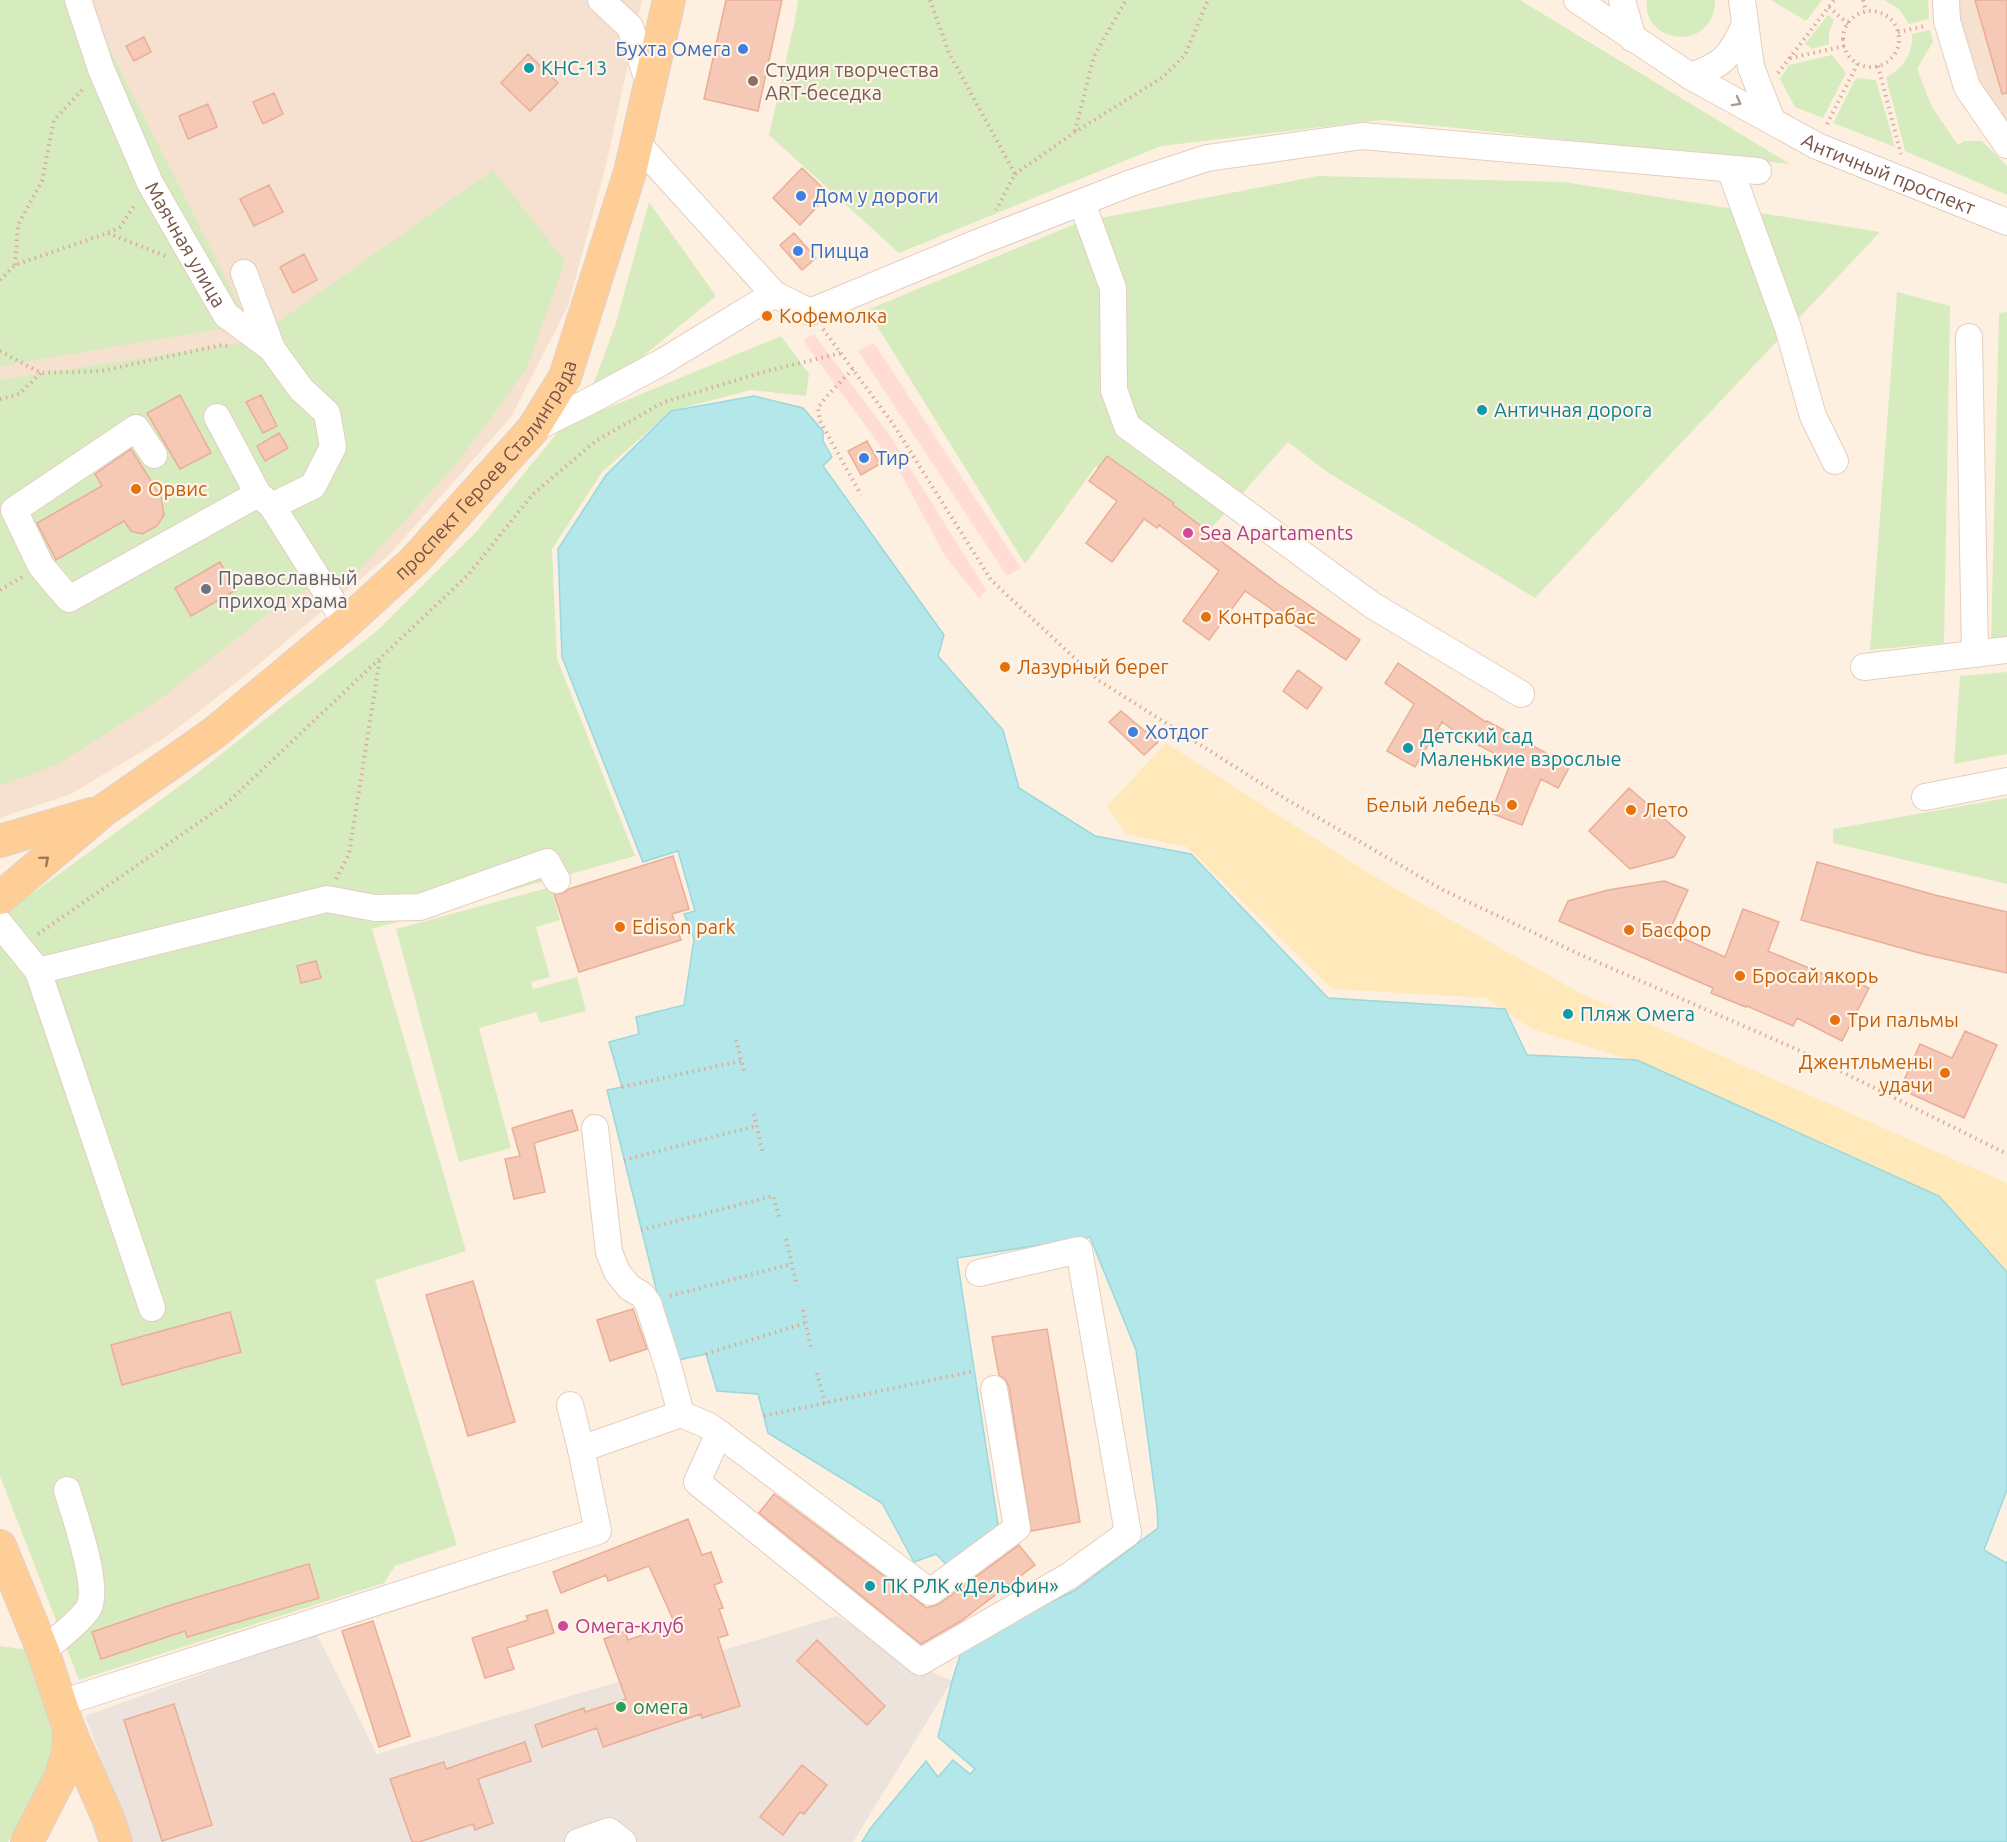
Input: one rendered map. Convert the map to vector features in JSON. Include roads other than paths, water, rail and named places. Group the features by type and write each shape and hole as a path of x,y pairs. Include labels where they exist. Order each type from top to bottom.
{"main road":[{"name":"проспект Героев Сталинграда","path":"104,810 214,733 346,623 414,561 533,429 566,377 630,172 669,0"},
{"path":"0,841 104,810"},
{"path":"0,898 104,810"},
{"path":"0,1546 43,1651 65,1716 113,1831"},
{"path":"27,1842 61,1776 68,1752 65,1716"},
{"path":"43,1810 60,1798 79,1795 93,1802 113,1831"}],"street":[{"name":"Маячная улица","path":"78,0 101,69 150,183 226,315 272,349 301,389 327,413 333,447 313,486 265,500 69,599 41,566 14,510 136,428 154,455"},
{"path":"601,0 630,27 649,83"},
{"name":"Античный проспект","path":"1577,0 1690,76 1835,154 2007,222"},
{"path":"1622,0 1633,39"},
{"path":"1742,0 1751,67 1772,121"},
{"path":"1946,0 1947,21 1967,87 2007,145"},
{"path":"1690,76 1708,70 1722,61 1734,49 1744,27"},
{"path":"637,143 774,294 810,312 979,242 1131,183 1207,158 1362,136 1758,171"},
{"path":"1730,169 1788,328 1813,416 1835,460"},
{"path":"1082,203 1113,288 1114,390 1127,426 1372,605 1521,694"},
{"path":"244,273 272,349"},
{"path":"533,429 662,362 774,294"},
{"path":"1969,338 1975,654"},
{"path":"217,417 265,500 346,623"},
{"path":"1864,667 2007,650"},
{"path":"1924,797 2007,781"},
{"path":"38,971 327,899 375,908 420,907 547,862 557,880"},
{"path":"0,924 38,971 152,1308"},
{"path":"595,1128 609,1252 617,1272 629,1287 642,1295 648,1303 681,1414"},
{"path":"719,1433 697,1482 920,1662 1069,1576 1128,1533 1078,1250 979,1273"},
{"path":"581,1449 681,1414 719,1433 930,1592 1017,1528 994,1389"},
{"path":"65,1716 598,1531 570,1405"},
{"path":"43,1651 89,1607 92,1594 87,1557 67,1490"},
{"path":"578,1842 609,1831 623,1842"}],"water":[{"path":"754,396 803,408 823,431 823,441 832,457 823,466 944,635 938,656 1003,730 1019,788 1095,836 1191,854 1328,998 1505,1009 1527,1055 1637,1060 1939,1196 2007,1272 2007,1490 1984,1550 2006,1563 2007,1561 2007,1842 862,1842 926,1761 938,1777 953,1760 970,1774 975,1769 938,1737 964,1643 1074,1591 1158,1528 1157,1508 1136,1350 1090,1237 957,1258 999,1531 948,1566 936,1554 914,1562 882,1503 768,1433 758,1394 717,1391 706,1354 674,1361 607,1090 622,1087 609,1042 639,1034 636,1017 684,1005 694,939 684,914 695,911 678,851 643,862 562,657 558,549 606,475 671,411"}],"place":[{"name":"Бухта Омега","path":"743,49"},
{"name":"КНС-13","path":"529,68"},
{"name":"Студия творчества ART-беседка","path":"753,81"},
{"name":"Дом у дороги","path":"801,196"},
{"name":"Пицца","path":"798,251"},
{"name":"Кофемолка","path":"767,316"},
{"name":"Античная дорога","path":"1482,410"},
{"name":"Тир","path":"864,458"},
{"name":"Орвис","path":"136,489"},
{"name":"Sea Apartaments","path":"1188,533"},
{"name":"Православный приход храма","path":"206,589"},
{"name":"Контрабас","path":"1206,617"},
{"name":"Лазурный берег","path":"1005,667"},
{"name":"Хотдог","path":"1133,732"},
{"name":"Детский сад Маленькие взрослые","path":"1408,748"},
{"name":"Белый лебедь","path":"1512,805"},
{"name":"Лето","path":"1631,810"},
{"name":"Edison park","path":"620,927"},
{"name":"Басфор","path":"1629,930"},
{"name":"Бросай якорь","path":"1740,976"},
{"name":"Пляж Омега","path":"1568,1014"},
{"name":"Три пальмы","path":"1835,1020"},
{"name":"Джентльмены удачи","path":"1945,1073"},
{"name":"ПК РЛК «Дельфин»","path":"870,1586"},
{"name":"Омега-клуб","path":"563,1626"},
{"name":"омега","path":"621,1707"}]}
